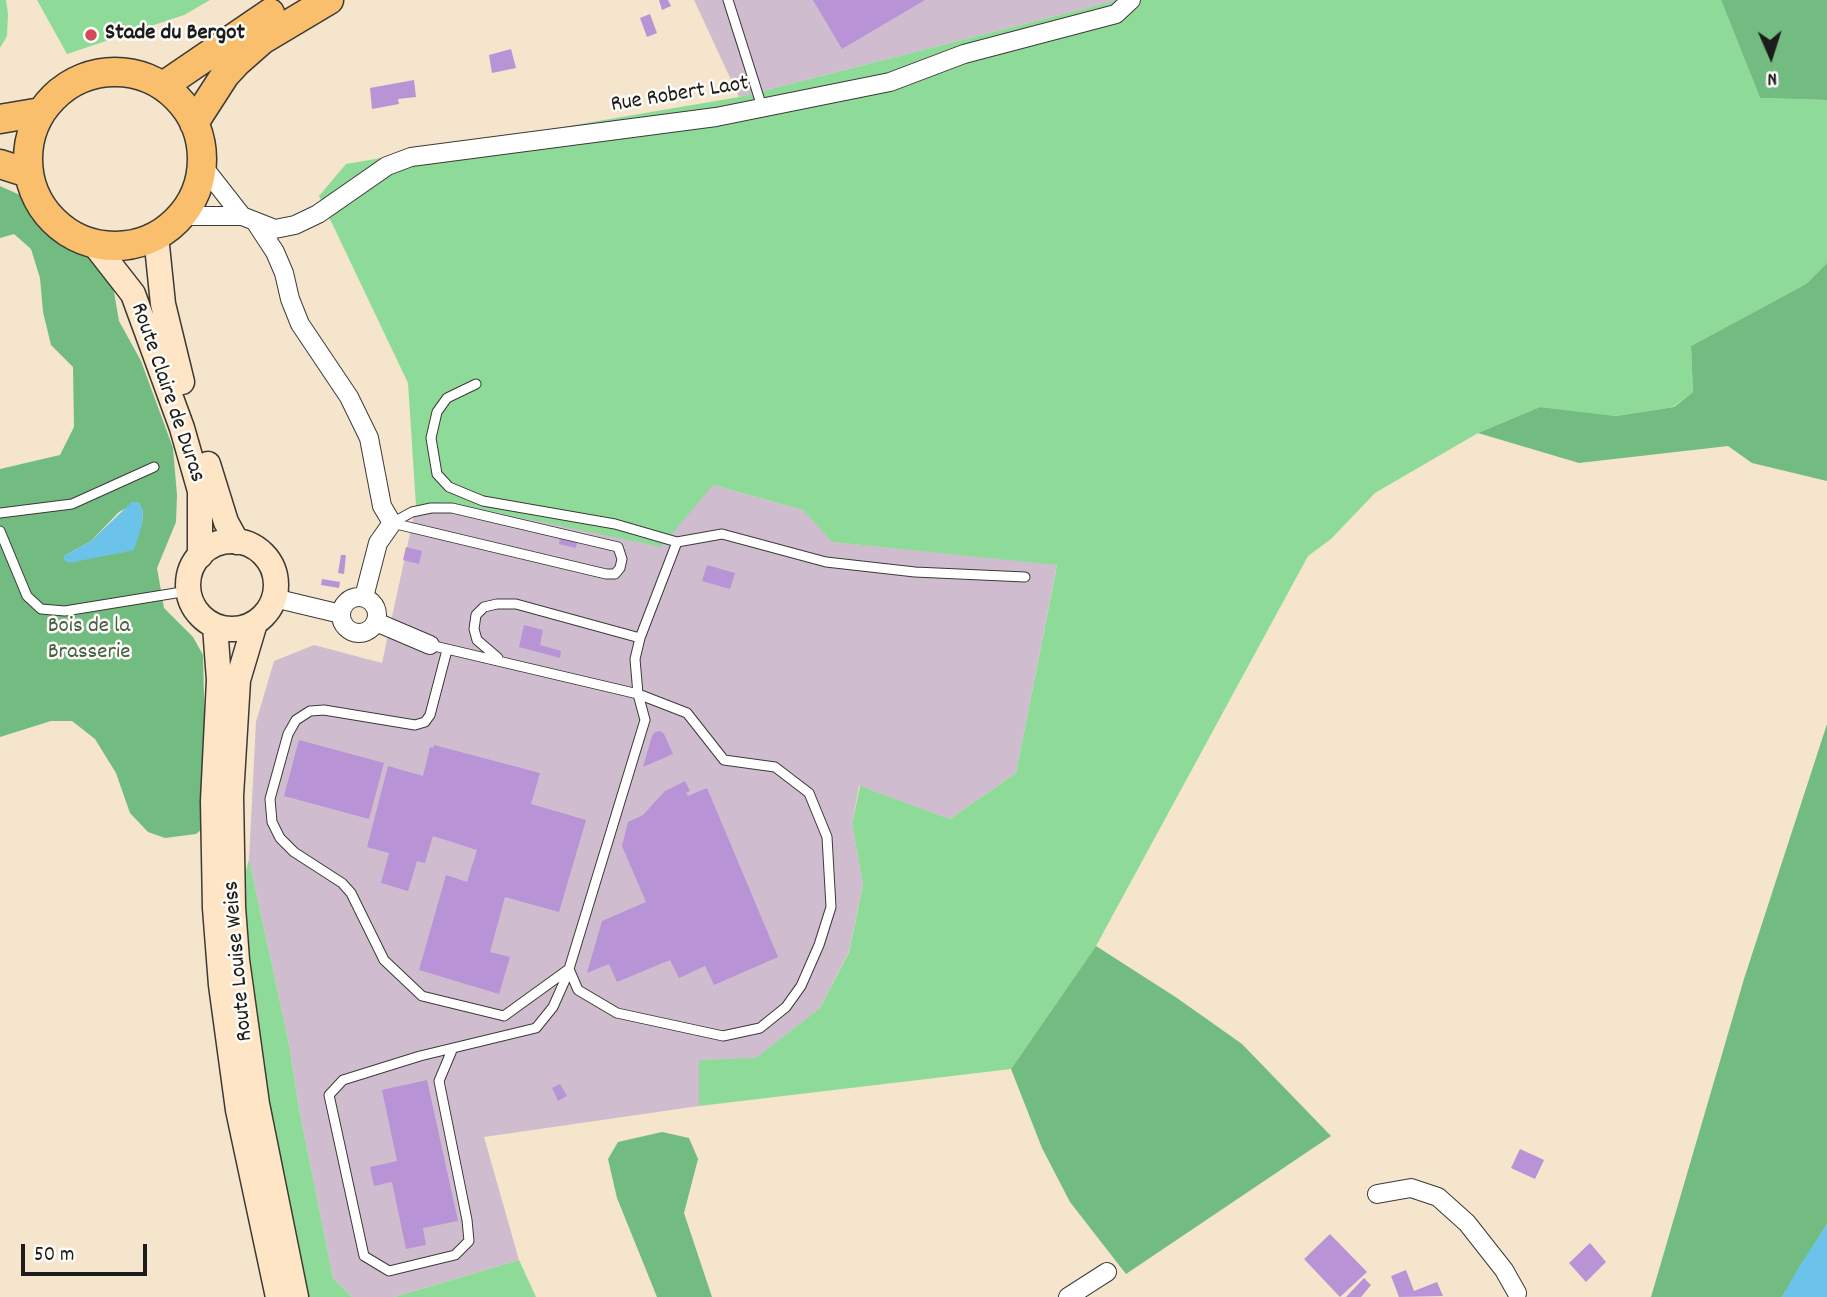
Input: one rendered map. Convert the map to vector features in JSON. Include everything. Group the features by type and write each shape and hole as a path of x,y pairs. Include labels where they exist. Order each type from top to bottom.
{"main road":[{"path":"163,86 258,11 294,0"},
{"path":"194,123 225,75 237,62 262,40 329,0"},
{"path":"110,72 138,75 163,86 181,102 194,123 201,144 202,165 198,186 182,216 156,236 115,246 94,244 70,234 51,218 36,197 28,173 32,131 41,112 60,92 83,78 110,72"},
{"path":"0,119 41,112"},
{"path":"0,164 28,173"},
{"name":"Route Claire de Duras","path":"156,236 163,304 176,363 226,522 237,541"},
{"name":"Route Claire de Duras","path":"94,244 133,294 182,428 200,491 200,556"},
{"path":"237,541 265,556 275,576 274,598 270,608 255,623 235,629 215,626 200,615 188,590 190,572 200,556 216,544 237,541"},
{"name":"Route Louise Weiss","path":"255,623 238,680 231,796 233,907 252,1077 296,1297"},
{"name":"Route Louise Weiss","path":"215,626 219,680 214,801 215,908 221,985 239,1110 278,1297"}],"street":[{"name":"Rue Robert Laot","path":"182,216 249,220 275,229 295,225 318,214 387,166 411,156 716,117 890,82 964,54 1116,14 1131,0"},
{"path":"202,165 275,252 300,324 349,397 369,438 382,506 393,523 378,542 364,597"},
{"path":"364,597 374,604 376,622 368,631 356,632 345,626 342,607 351,598 364,597"},
{"path":"274,598 341,614"},
{"path":"376,622 439,647"},
{"path":"1377,1194 1411,1188 1438,1197 1467,1223 1504,1270 1517,1296"},
{"path":"1068,1297 1107,1272"}],"lane":[{"path":"728,0 762,107"},
{"path":"477,384 447,398 438,412 431,438 437,474 449,487 483,501 615,524 677,542 722,534 826,562 915,572 1026,577"},
{"path":"0,513 72,504 154,467"},
{"path":"452,508 618,547 622,559 615,574 606,574 393,523 412,512 452,508"},
{"path":"0,531 27,596 41,609 65,611 188,590"},
{"path":"452,1050 439,1082 469,1241 455,1255 389,1271 364,1256 329,1095 343,1080 420,1056 536,1028 553,1007 569,969 645,720 638,694 635,659 640,638 677,542"},
{"path":"506,663 489,653 477,640 474,629 476,615 484,607 516,604 640,638"},
{"path":"439,647 638,694 687,713 724,760 775,767 809,793 827,837 831,907 820,945 801,986 786,1007 760,1028 723,1036 617,1013 578,990 569,969 504,1016 422,996 384,960 351,893 342,883 294,852 280,838 272,822 270,799 288,734 296,720 310,711 324,710 415,725 425,722 430,715 439,647"}],"shaded area":[{"path":"694,0 1118,0 739,97"},
{"path":"713,485 803,510 833,542 1057,564 1016,773 950,819 859,786 852,824 863,885 849,951 820,1008 756,1059 699,1060 699,1106 484,1137 519,1260 394,1297 352,1297 333,1278 299,1109 289,1044 249,859 256,722 274,661 314,645 382,663 416,506"}],"green space":[{"path":"0,0 6,0 8,14 7,36 0,48"},
{"name":"Stade du Bergot","path":"37,0 210,0 184,15 67,54"},
{"path":"1118,0 1721,0 1760,98 1827,100 1827,263 1806,284 1691,346 1693,392 1673,407 1616,416 1540,407 1478,433 1375,493 1331,539 1308,556 1096,946 1011,1069 699,1106 699,1060 756,1058 820,1008 849,952 863,885 852,824 860,786 950,819 1016,773 1057,565 832,542 803,510 713,485 661,547 446,502 416,506 408,383 319,196 346,164 739,97"},
{"path":"1721,0 1827,0 1827,100 1760,98"},
{"name":"Bois de la Brasserie","path":"0,186 20,195 37,225 102,264 114,292 119,321 141,361 173,448 176,522 157,568 164,608 193,637 203,655 207,825 196,834 165,838 148,832 130,813 116,773 95,739 72,721 51,721 0,737 0,469 60,455 74,427 73,367 51,345 43,312 40,278 31,249 14,234 0,238","holes":["138,502 143,511 142,525 124,552 64,556 91,541 119,512"]},
{"path":"1827,263 1827,481 1752,463 1728,446 1579,463 1478,433 1540,407 1616,416 1674,407 1693,392 1691,346 1806,284"},
{"path":"1827,724 1827,1224 1782,1297 1651,1297 1744,979"},
{"path":"249,859 289,1044 299,1109 333,1278 352,1297 286,1297 226,948"},
{"path":"1096,946 1242,1044 1331,1136 1126,1274 1070,1202 1042,1148 1011,1069"},
{"path":"662,1132 689,1138 698,1159 684,1213 712,1297 657,1297 617,1198 608,1159 618,1142"},
{"path":"519,1260 536,1297 394,1297"}],"water":[{"path":"132,502 138,502 143,511 142,525 134,550 69,563 64,560 64,556 91,541"},
{"path":"1827,1224 1827,1297 1782,1297 1797,1270"}],"building":[{"path":"659,0 668,0 671,6 662,10"},
{"path":"813,0 925,0 842,49"},
{"path":"650,14 657,33 647,37 640,18"},
{"path":"511,49 516,68 492,73 489,55"},
{"path":"414,80 416,97 398,99 399,104 372,109 370,88"},
{"path":"560,537 577,541 576,548 559,544"},
{"path":"406,547 422,551 419,564 403,560"},
{"path":"341,555 346,555 344,574 338,573"},
{"path":"707,565 735,573 730,589 702,581"},
{"path":"322,579 340,582 339,588 321,585"},
{"path":"524,625 543,630 540,645 561,651 560,658 519,647"},
{"path":"660,731 673,754 643,767 652,736"},
{"path":"299,740 384,763 369,819 284,796"},
{"path":"434,745 540,773 531,804 586,820 559,912 505,897 490,952 510,957 499,994 419,970 446,875 467,882 477,850 433,836 425,863 417,861 408,891 381,883 389,853 367,847 388,766 423,776 430,747 433,748"},
{"path":"685,781 690,791 686,793 688,796 707,788 778,957 714,985 705,966 679,978 670,960 617,982 609,964 587,973 602,921 646,902 622,846 628,822 643,815 665,791"},
{"path":"427,1080 458,1221 423,1228 426,1245 406,1249 392,1182 374,1186 370,1167 397,1161 382,1090"},
{"path":"560,1084 567,1096 558,1101 552,1088"},
{"path":"1520,1149 1544,1160 1535,1179 1511,1168"},
{"path":"1330,1234 1367,1272 1340,1297 1304,1259"},
{"path":"1590,1243 1606,1262 1586,1282 1569,1263"},
{"path":"1406,1270 1414,1291 1437,1282 1443,1296 1399,1297 1391,1276"},
{"path":"1364,1278 1371,1285 1361,1297 1346,1297"}],"place":[{"name":"Stade du Bergot","path":"91,35"}]}
